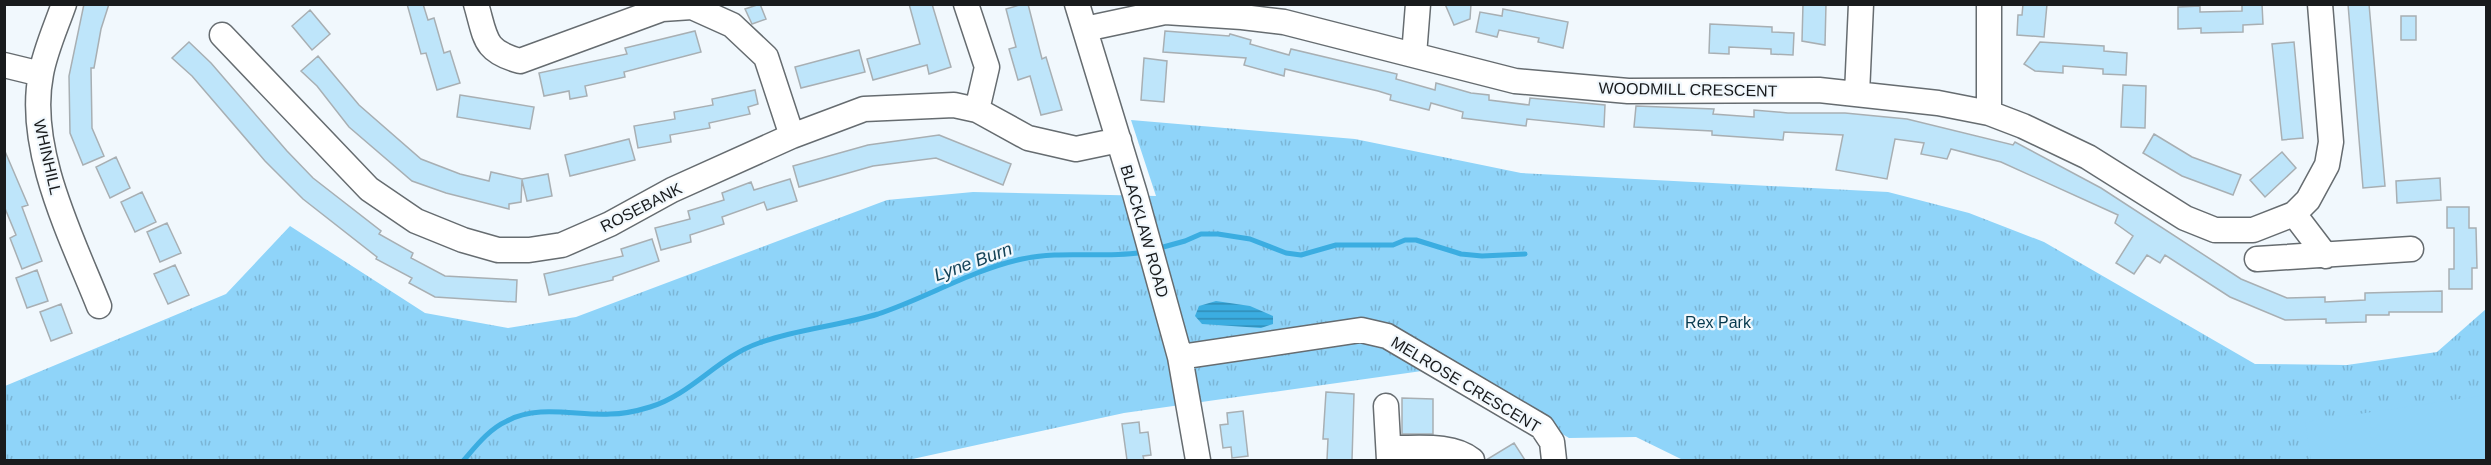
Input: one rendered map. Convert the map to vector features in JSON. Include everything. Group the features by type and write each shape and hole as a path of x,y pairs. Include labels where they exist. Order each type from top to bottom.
{"street":[{"name":"WHINHILL","path":"64,4 40,74 38,111 41,141 56,196 99,306"},
{"path":"476,4 487,44 501,56 520,61 662,9 692,7 732,25 766,57 792,136"},
{"path":"966,4 987,67 977,110"},
{"name":"BLACKLAW ROAD","path":"1077,4 1139,208 1180,357 1198,460"},
{"path":"1414,55 1418,4"},
{"path":"1857,94 1861,4"},
{"path":"1989,4 1989,113"},
{"path":"2320,4 2331,142 2327,165 2307,200 2294,214 2326,256"},
{"name":"WOODMILL CRESCENT","path":"1084,29 1165,12 1242,17 1285,13 1414,55 1526,82 1628,91 1819,90 1938,103 1989,113 2088,157 2185,218 2216,230 2253,230 2294,214"},
{"name":"ROSEBANK","path":"222,35 369,189 416,221 463,240 498,250 529,250 562,245 610,224 672,190 792,136 864,109 954,105 977,110 1028,138 1076,149 1119,140"},
{"path":"4,65 40,74"},
{"path":"2257,259 2411,249"},
{"name":"MELROSE CRESCENT","path":"1180,357 1361,330 1387,336 1542,428 1552,442 1554,460"},
{"path":"1386,406 1389,454 1450,450 1464,454 1472,460"}],"green space":[{"name":"Rex Park","path":"1131,120 1355,139 1521,173 1888,192 1969,213 2044,242 2255,364 2347,365 2437,352 2486,309 2486,460 1683,460 1636,437 1569,438 1450,367 1124,413 908,460 5,460 5,386 226,294 290,226 425,313 508,328 576,317 887,200 973,192 1156,196"},
{"path":"2486,395 2486,460 2311,460 2305,422"}],"shaded area":[{"path":"1216,301 1250,306 1273,316 1273,324 1261,328 1202,324 1195,316 1199,306"}],"building":[{"path":"84,4 109,4 101,29 94,68 91,68 92,128 104,156 83,165 70,133 69,76"},
{"path":"407,4 423,4 428,20 434,18 444,53 450,51 460,83 437,90 426,53 421,54"},
{"path":"760,4 766,19 752,24 745,9"},
{"path":"909,4 932,4 951,67 929,74 927,65 873,80 867,59 920,44"},
{"path":"1028,4 1042,59 1046,57 1062,110 1041,115 1030,76 1018,80 1009,49 1016,47 1006,9"},
{"path":"1445,4 1471,4 1470,19 1454,25"},
{"path":"1803,4 1826,4 1825,45 1802,41"},
{"path":"2023,4 2047,4 2044,37 2017,35 2018,15 2022,15"},
{"path":"2262,4 2263,24 2243,25 2243,32 2201,33 2201,28 2178,29 2178,7 2200,6 2200,12 2242,11 2242,5"},
{"path":"2348,4 2369,4 2385,186 2363,188"},
{"path":"1503,9 1568,22 1563,48 1538,42 1539,38 1499,30 1497,37 1476,32 1480,12 1502,16"},
{"path":"310,10 330,34 312,50 292,26"},
{"path":"2401,16 2416,16 2416,40 2401,40"},
{"path":"1710,24 1772,27 1772,32 1794,33 1793,55 1771,54 1771,49 1729,47 1729,54 1709,53"},
{"path":"695,31 701,52 624,72 625,77 585,86 587,96 570,99 569,91 544,96 539,73 627,54 625,48"},
{"path":"1165,31 1229,36 1230,34 1251,40 1250,44 1289,55 1291,49 1397,74 1396,79 1435,90 1436,83 1471,93 1489,95 1489,100 1529,105 1530,98 1605,105 1604,127 1527,119 1526,126 1462,118 1463,112 1431,103 1429,110 1390,100 1391,95 1378,91 1285,69 1284,76 1244,65 1246,58 1163,52"},
{"path":"189,42 211,63 313,178 381,231 379,234 413,253 411,258 445,276 517,280 516,302 435,297 409,283 412,278 376,259 377,257 303,199 265,161 192,76 172,58"},
{"path":"2040,42 2104,46 2104,51 2127,53 2126,75 2103,74 2103,69 2063,66 2063,73 2035,71 2024,64"},
{"path":"2294,42 2303,138 2282,140 2272,44"},
{"path":"859,50 865,72 801,88 795,67"},
{"path":"318,56 359,105 421,159 460,174 489,181 491,172 522,179 548,174 552,196 527,201 522,180 521,202 509,204 509,209 446,193 412,181 349,127 317,86 301,71"},
{"path":"1144,58 1167,61 1164,102 1141,100"},
{"path":"2123,85 2146,86 2145,128 2121,127"},
{"path":"755,90 758,104 748,107 750,114 709,123 710,128 670,135 671,142 638,148 634,126 675,119 674,112 713,105 712,99"},
{"path":"460,95 534,107 530,129 457,117"},
{"path":"1636,106 1714,109 1713,114 1754,117 1754,110 1788,113 1845,113 1907,119 2013,145 2015,142 2101,188 2241,279 2287,298 2325,297 2325,302 2365,300 2365,293 2442,291 2442,312 2389,312 2389,315 2366,315 2366,322 2326,323 2326,319 2285,320 2230,297 2165,255 2160,263 2147,255 2134,274 2116,263 2133,236 2115,223 2118,215 2001,162 1951,149 1947,159 1921,154 1924,143 1895,139 1887,179 1836,170 1843,135 1784,132 1783,140 1712,135 1712,131 1634,127"},
{"path":"2154,134 2192,157 2241,175 2233,195 2182,176 2143,153"},
{"path":"939,135 1011,164 1003,185 936,158 873,166 799,187 793,166 868,145"},
{"path":"629,139 635,160 570,176 565,155"},
{"path":"4,149 28,205 22,207 42,261 22,269 10,238 16,235 4,206"},
{"path":"2282,152 2296,168 2265,197 2250,180"},
{"path":"116,157 130,188 110,198 96,167"},
{"path":"2440,178 2441,200 2397,203 2396,181"},
{"path":"790,179 797,201 767,210 764,202 722,217 724,224 690,235 691,242 661,250 655,228 690,219 688,211 724,200 722,193 751,182 754,190"},
{"path":"142,192 156,222 135,232 121,202"},
{"path":"2447,207 2469,207 2469,228 2476,228 2477,268 2472,268 2472,289 2449,289 2449,269 2454,269 2454,228 2447,228"},
{"path":"167,223 181,253 160,262 147,232"},
{"path":"652,239 659,261 613,277 613,280 549,295 544,274 623,256 621,249"},
{"path":"175,265 189,295 168,304 154,274"},
{"path":"37,270 48,301 27,308 16,278"},
{"path":"61,304 72,333 51,341 40,312"},
{"path":"1326,392 1354,394 1352,460 1327,460 1328,439 1323,439"},
{"path":"1402,398 1433,399 1433,434 1402,434"},
{"path":"1243,411 1248,456 1232,458 1231,447 1223,448 1220,425 1228,424 1227,413"},
{"path":"1139,422 1140,433 1148,432 1151,455 1143,456 1144,460 1127,460 1122,424"},
{"path":"1514,443 1525,460 1486,460"}],"waterway":[{"name":"Lyne Burn","path":"1156,249 1201,234 1218,234 1250,239 1286,253 1301,255 1336,245 1393,245 1405,240 1416,240 1461,254 1482,256 1525,254"},
{"name":"Lyne Burn","path":"464,460 494,428 519,416 545,412 615,414 650,407 679,393 744,349 788,334 878,314 1003,264 1037,256 1114,255 1145,252"}]}
